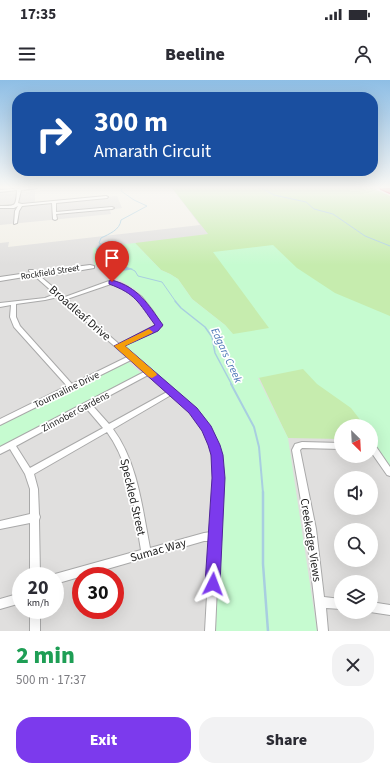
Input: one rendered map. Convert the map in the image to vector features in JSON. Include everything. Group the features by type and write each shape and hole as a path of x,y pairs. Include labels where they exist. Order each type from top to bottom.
{"street":[{"path":"15,223 17,214"},
{"path":"54,214 55,219"},
{"name":"Rockfield Street","path":"0,278 71,269"},
{"name":"Broadleaf Drive","path":"34,273 172,392 198,416 207,430 217,455 218,478 210,631"},
{"path":"0,305 62,297 110,282 115,283 136,294 159,326 119,346"},
{"path":"14,303 13,317 16,327 71,387"},
{"name":"Tourmaline Drive","path":"0,422 132,357"},
{"name":"Zinnober Gardens","path":"0,451 149,372"},
{"path":"29,473 172,392"},
{"name":"Speckled Street","path":"87,405 119,444 126,461 146,553"},
{"path":"11,445 29,473 34,490 36,517 35,567"},
{"name":"Creekedge Views","path":"323,631 311,528 296,450 298,446 302,445 334,446"},
{"path":"378,456 390,473"},
{"path":"0,525 36,517"},
{"name":"Sumac Way","path":"64,576 204,537 215,536"},
{"path":"0,604 12,601"},
{"path":"320,602 334,603"},
{"path":"378,609 390,610"},
{"path":"35,619 35,631"}],"shaded area":[{"path":"0,214 111,214 0,225"},
{"path":"191,214 390,214 390,631 0,631 0,243 9,242 8,247 200,225"}],"green space":[{"path":"192,214 390,214 390,460 378,443 378,419 334,419 334,439 288,438 246,350 225,325 192,299 178,279 161,270 135,243 208,234"},
{"path":"135,243 161,270 178,279 192,299 225,325 233,334 269,328 213,252 273,245 297,268 335,293 390,316 390,473 378,455 378,419 360,419 351,408 317,384 303,369 258,378 288,438 317,631 216,631 218,547 222,482 220,452 215,438 206,422 123,347 124,345 161,328 160,323 139,292 94,264 93,248"},
{"path":"127,361 141,373 0,447 0,424"}],"water":[{"path":"117,243 108,257 109,261 133,269 115,269 104,264 100,260 96,249 100,244"}],"waterway":[{"name":"Edgars Creek","path":"103,245 99,243 101,238 111,233 119,226 121,220 133,214"},
{"path":"332,214 365,236 390,246"},
{"name":"Edgars Creek","path":"131,269 135,271 138,276 162,282 176,302"},
{"name":"Edgars Creek","path":"175,301 181,308 205,327 212,337 215,353 232,385"},
{"name":"Edgars Creek","path":"231,384 254,427 259,447 263,493"},
{"name":"Edgars Creek","path":"263,493 263,564 268,631"}],"slow traffic":[{"path":"149,332 119,346 152,375"}],"route":[{"path":"112,282 134,292 142,300 159,325 155,329 119,346 193,410 207,430 214,445 217,455 218,478 213,584"}]}
